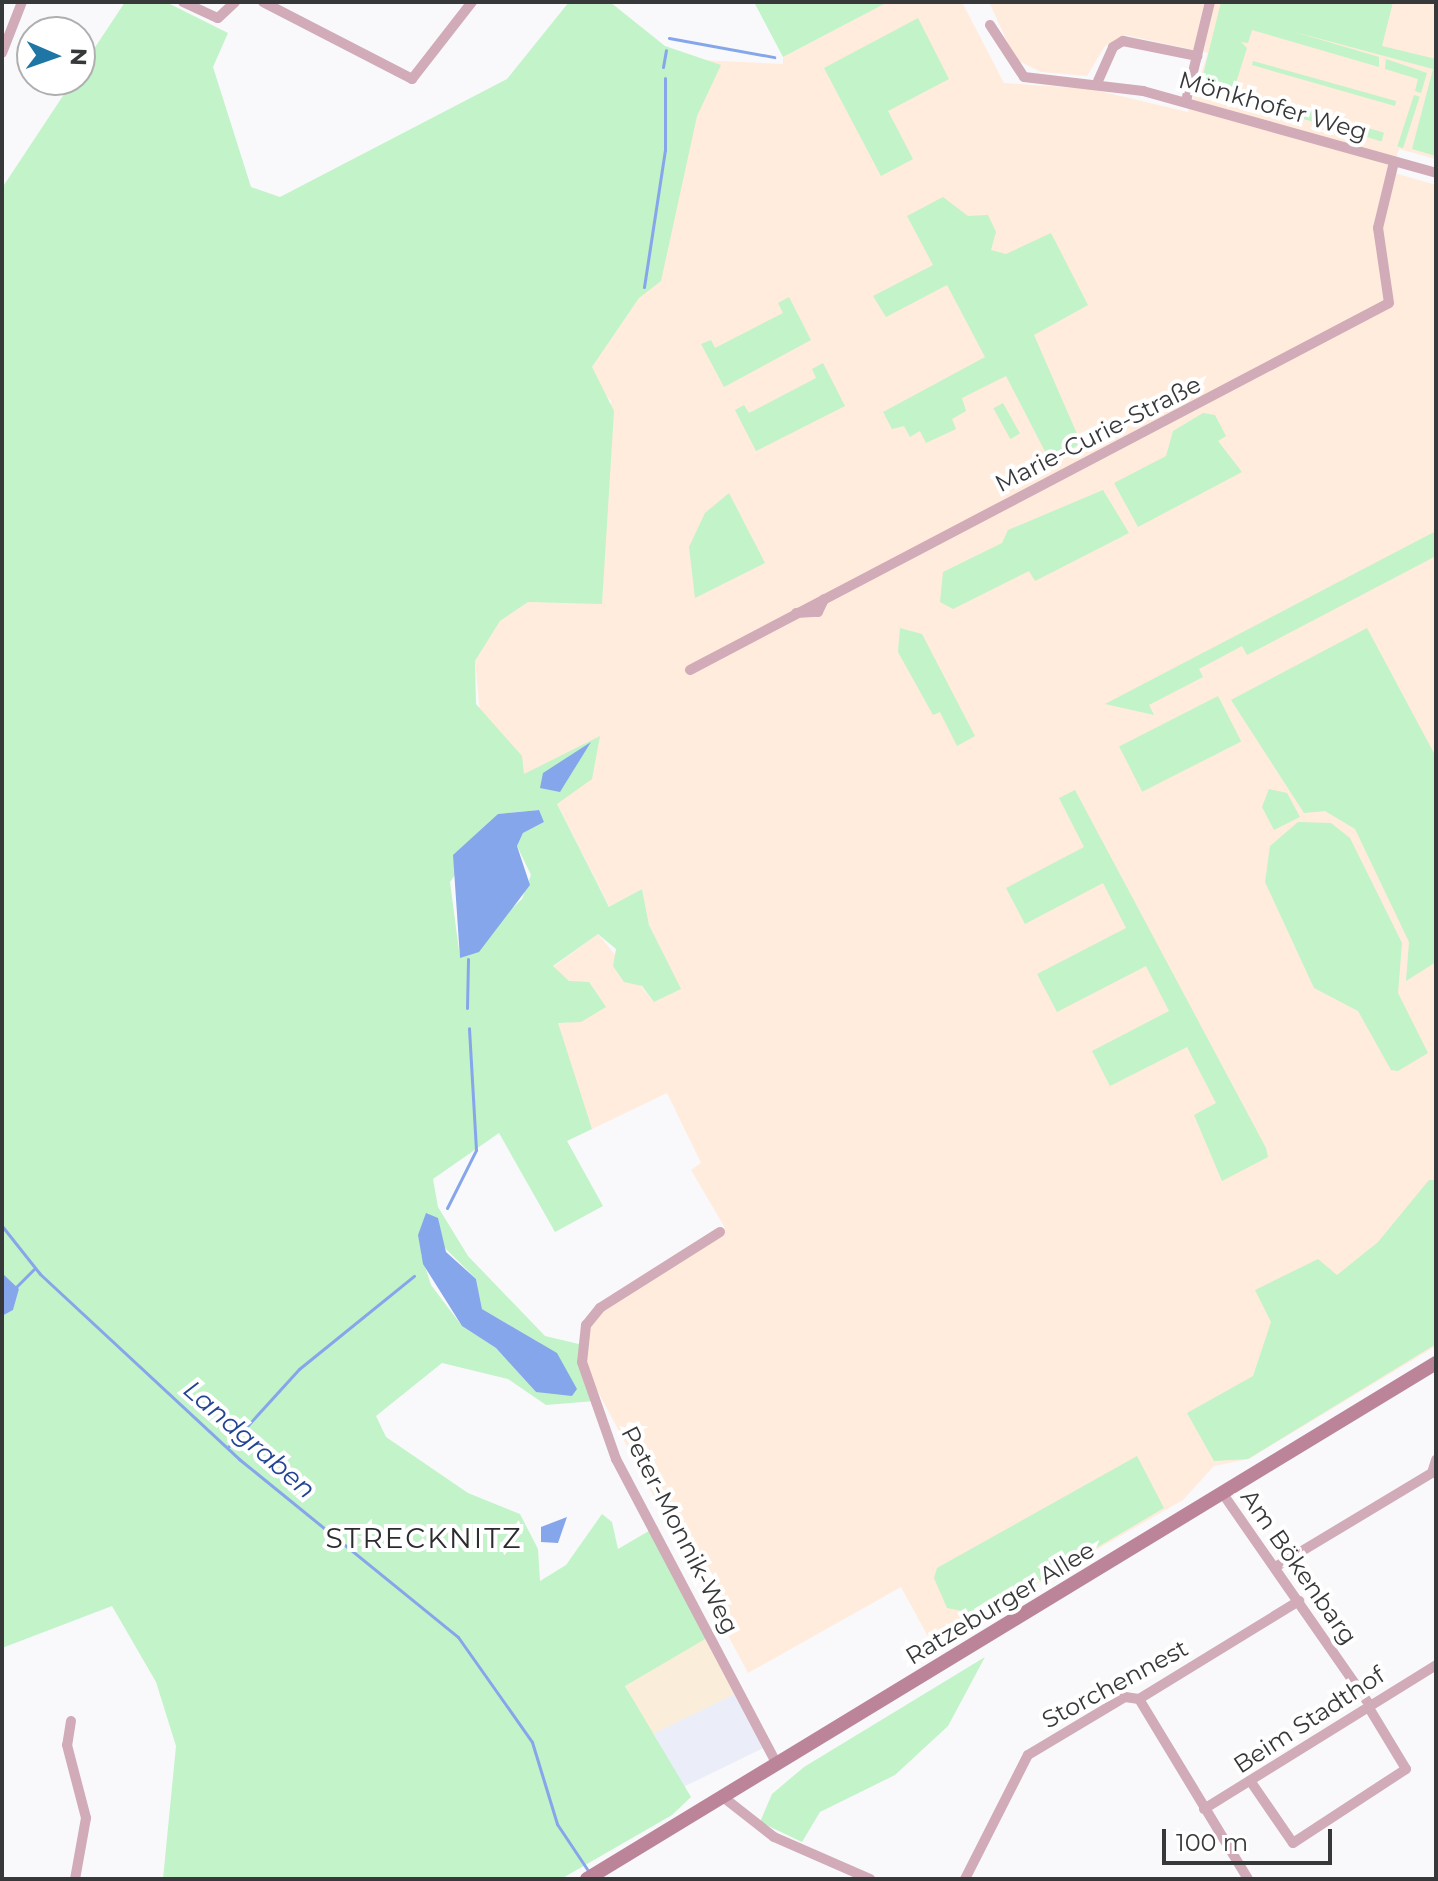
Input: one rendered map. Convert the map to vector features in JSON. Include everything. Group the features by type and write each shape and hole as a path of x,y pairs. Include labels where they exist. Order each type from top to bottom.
{"main road":[{"name":"Ratzeburger Allee","path":"587,1879 1436,1363"}],"street":[{"path":"2,53 22,2"},
{"path":"183,2 218,18 235,2"},
{"path":"263,2 412,79 472,2"},
{"path":"1186,101 1210,2"},
{"name":"Mönkhofer Weg","path":"990,25 1024,77 1098,81 1186,101 1436,173"},
{"name":"Mönkhofer Weg","path":"1098,81 1123,41 1197,56"},
{"name":"Marie-Curie-Straße","path":"690,670 1389,303 1378,228 1394,162"},
{"name":"Peter-Monnik-Weg","path":"720,1232 600,1308 586,1325 582,1362 616,1459 777,1764"},
{"path":"1277,1566 1432,1473 1436,1460"},
{"name":"Am Bökenbarg","path":"1223,1494 1277,1566 1369,1706 1406,1769 1293,1843 1251,1782"},
{"name":"Storchennest","path":"965,1879 1028,1755 1125,1697 1139,1699 1299,1601"},
{"name":"Beim Stadthof","path":"1204,1809 1436,1665"},
{"path":"1139,1699 1248,1879"},
{"path":"71,1721 67,1745 86,1818 75,1879"},
{"path":"723,1797 774,1837 870,1879"}],"shaded area":[{"path":"888,2 962,2 1004,83 1091,89 1188,112 1208,53 1125,35 1105,46 1087,76 1041,72 1015,59 989,2 1436,2 1436,159 1399,149 1391,172 1436,185 1436,1346 1249,1459 1214,1466 1183,1500 932,1644 901,1587 748,1673 588,1373 586,1325 600,1308 725,1228 691,1170 701,1163 667,1093 592,1129 557,1022 568,1023 569,981 553,967 598,934 654,1002 680,989 649,925 642,889 610,908 557,804 524,776 512,745 480,713 475,661 500,621 528,602 602,603 611,401 594,384 592,367 639,298 700,60 783,64 783,57"},
{"path":"712,1635 741,1691 652,1737 623,1680"},
{"path":"741,1691 768,1746 681,1788 654,1734"}],"green space":[{"path":"125,2 166,2 228,33 213,67 251,187 280,197 507,79 569,2 610,2 665,46 721,65 697,116 661,281 639,298 592,367 614,411 602,604 528,602 500,621 475,661 476,704 522,756 524,774 600,736 592,779 557,804 609,907 642,889 649,925 681,989 654,1002 642,986 624,982 613,966 616,949 598,934 553,966 569,981 589,982 606,1007 581,1022 558,1023 592,1129 567,1141 603,1206 555,1232 499,1133 433,1179 438,1207 468,1256 545,1336 579,1344 595,1401 546,1405 508,1379 442,1363 376,1416 386,1437 468,1493 520,1514 538,1549 540,1581 566,1565 602,1514 612,1522 618,1549 654,1528 712,1635 625,1686 691,1797 672,1815 561,1879 163,1879 176,1746 156,1682 112,1606 2,1648 2,1316 13,1310 19,1289 2,1273 2,188 63,96 96,96 96,46","holes":["538,810 544,822 523,833 517,846 531,875 522,899 460,958 450,882 498,814","438,1218 440,1243 476,1279 482,1309 540,1343 536,1392 496,1348 462,1326 431,1285 421,1254"]},
{"path":"754,2 888,2 783,57"},
{"path":"1221,2 1393,2 1382,46 1436,59 1436,156 1412,149 1433,69 1291,31 1379,57 1379,67 1252,30 1248,43 1241,42 1247,48 1234,89 1339,119 1336,128 1206,92 1201,83"},
{"path":"918,18 949,79 888,111 913,159 881,176 824,68"},
{"path":"1386,59 1427,73 1421,93 1415,91 1418,79 1385,69"},
{"path":"1253,61 1396,101 1395,106 1252,65"},
{"path":"1414,95 1420,97 1403,148 1397,146"},
{"path":"1342,120 1384,133 1381,141 1339,129"},
{"path":"943,197 968,216 988,215 996,232 991,250 1006,254 1051,233 1088,305 1034,335 1081,443 1051,463 1006,376 962,398 966,411 952,419 956,429 926,443 920,431 910,437 904,426 892,429 883,412 985,357 947,285 886,317 873,296 933,265 907,216"},
{"path":"789,297 811,340 724,387 701,344 711,340 715,348 783,313 778,303"},
{"path":"823,363 845,406 756,451 735,410 744,405 749,413 816,378 812,369"},
{"path":"1003,403 1020,434 1010,439 993,408"},
{"path":"1203,413 1215,415 1226,436 1218,441 1242,472 1138,527 1114,483 1166,456 1173,431"},
{"path":"1103,490 1129,533 1035,581 1029,571 953,609 940,602 943,572 1002,543 1008,530"},
{"path":"729,493 765,563 695,598 689,547 705,513"},
{"path":"1436,531 1436,556 1247,655 1242,646 1199,669 1203,677 1149,705 1154,715 1105,704"},
{"path":"900,628 922,634 975,736 957,746 940,712 933,715 898,652"},
{"path":"1367,628 1436,757 1436,962 1406,981 1409,942 1355,829 1325,811 1304,813 1231,700"},
{"path":"1218,696 1241,741 1142,792 1119,746"},
{"path":"1269,789 1287,793 1300,817 1274,830 1262,807"},
{"path":"1075,790 1266,1148 1268,1157 1222,1181 1194,1115 1216,1103 1187,1047 1110,1086 1092,1051 1169,1011 1146,966 1057,1012 1037,974 1126,928 1103,883 1025,924 1006,888 1084,847 1059,798"},
{"path":"1298,822 1331,823 1350,838 1402,943 1398,993 1428,1053 1398,1071 1391,1070 1358,1011 1314,988 1265,882 1270,846"},
{"path":"1429,1180 1436,1180 1436,1344 1248,1459 1214,1461 1187,1413 1253,1376 1271,1322 1255,1290 1318,1259 1337,1275 1378,1242"},
{"path":"1137,1456 1164,1508 982,1615 947,1608 934,1578 937,1568"},
{"path":"985,1657 948,1726 895,1775 820,1812 802,1842 760,1822 772,1794 804,1767"}],"water":[{"path":"591,742 560,792 540,788 543,773"},
{"path":"539,810 544,822 523,833 517,846 530,885 479,952 460,958 453,855 498,814"},
{"path":"426,1213 438,1218 446,1252 476,1279 482,1309 557,1353 577,1389 572,1396 536,1392 496,1348 462,1326 423,1264 418,1235"},
{"path":"2,1273 19,1289 13,1310 2,1316"},
{"path":"567,1517 558,1543 541,1542 541,1527"}],"waterway":[{"path":"669,38 774,57"},
{"path":"663,67 666,50"},
{"path":"644,287 665,150 665,78"},
{"path":"467,1008 468,959"},
{"path":"447,1208 476,1150 469,1028"},
{"name":"Landgraben","path":"2,1226 40,1274 239,1459 458,1637 532,1742 557,1824 589,1872"},
{"path":"17,1286 34,1269"},
{"path":"229,1446 299,1369 414,1276"}],"district":[{"name":"STRECKNITZ","path":"424,1538"}]}
